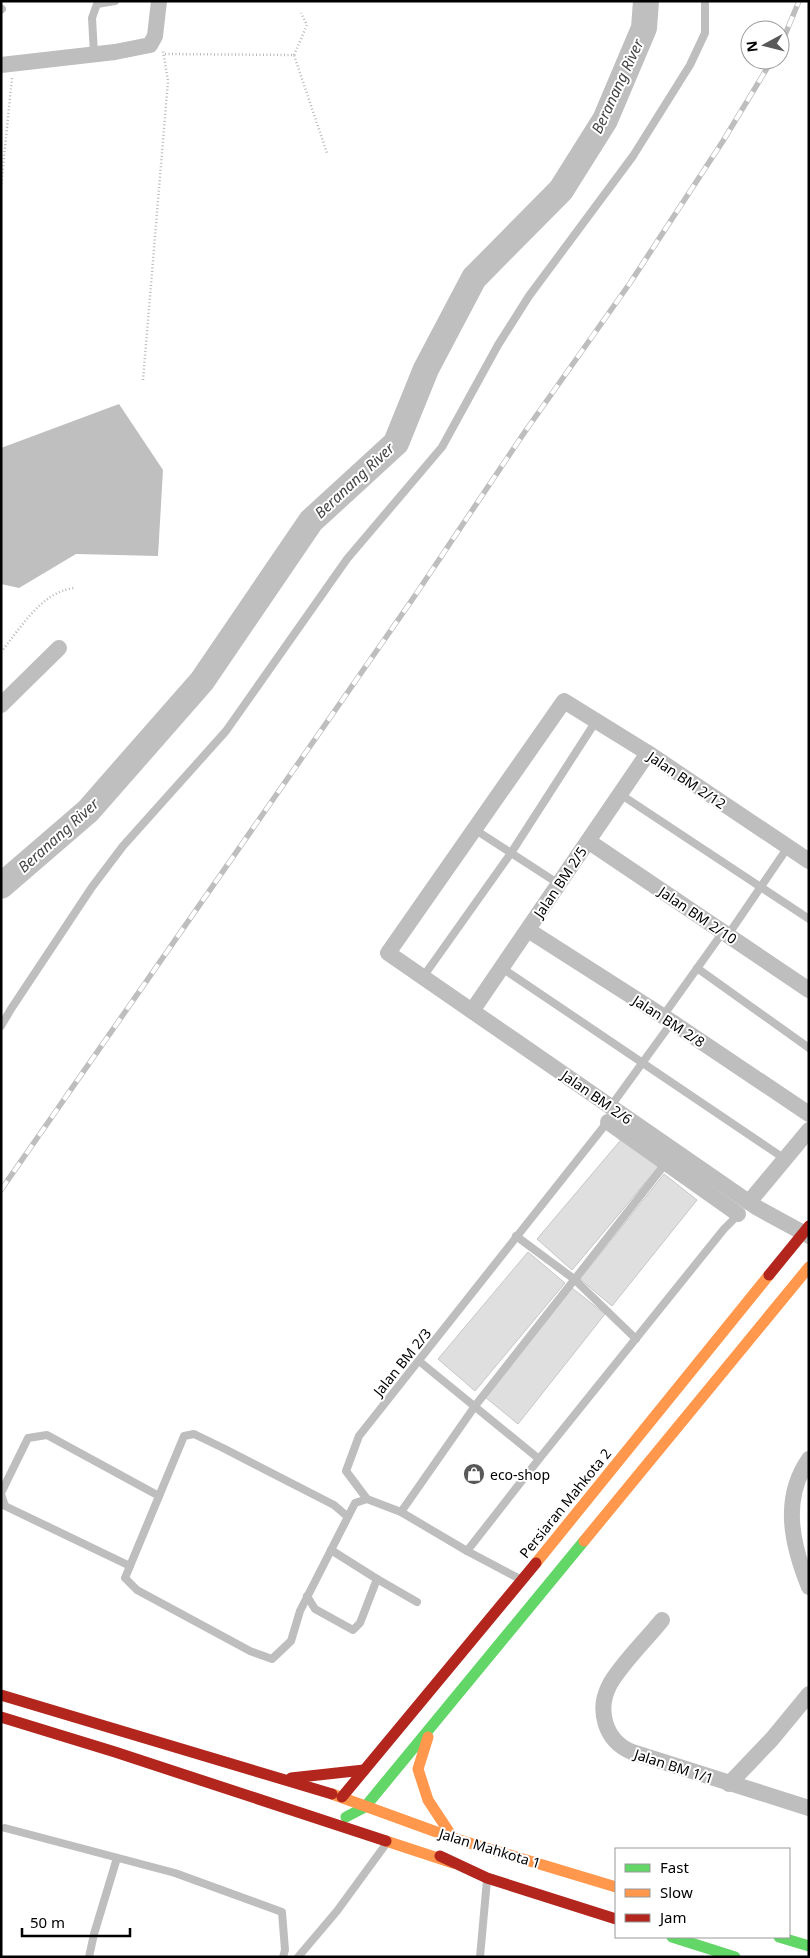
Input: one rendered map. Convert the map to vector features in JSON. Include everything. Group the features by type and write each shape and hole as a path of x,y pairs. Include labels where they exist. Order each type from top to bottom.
{"main road":[{"name":"Persiaran Mahkota 2","path":"342,1797 807,1232"},
{"path":"346,1817 365,1807 809,1267"},
{"name":"Jalan Mahkota 1","path":"1,1695 342,1797 453,1838 615,1887"},
{"path":"1,1717 79,1740 453,1863"},
{"path":"431,1726 418,1769 428,1800 453,1838"},
{"path":"281,1779 364,1770"},
{"path":"173,1771 226,1782 346,1817 412,1841 453,1863"},
{"path":"342,1797 346,1817"},
{"name":"Jalan Mahkota 1","path":"453,1863 487,1878 615,1919"},
{"path":"675,1938 715,1953 735,1957"},
{"path":"782,1938 809,1946"}],"street":[{"path":"8,65 150,45 156,36 159,1"},
{"path":"4,698 58,648"},
{"name":"Jalan BM 2/12","path":"474,829 564,701 648,754 809,861"},
{"name":"Jalan BM 2/5","path":"472,1011 648,754"},
{"name":"Jalan BM 2/6","path":"474,829 388,954 472,1011 744,1208 807,1232"},
{"name":"Jalan BM 2/10","path":"588,841 809,990"},
{"name":"Jalan BM 2/8","path":"528,930 667,1019 809,1114"},
{"path":"612,1113 666,1163 744,1208 809,1130"},
{"path":"809,1459 794,1492 791,1521 795,1550 809,1587"},
{"name":"Jalan BM 1/1","path":"662,1620 610,1685 603,1709 604,1722 609,1735 623,1748 632,1752 809,1808"},
{"name":"Jalan BM 1/1","path":"729,1784 772,1739 809,1694"}],"lane":[{"path":"94,54 92,18 97,4 115,1"},
{"path":"1,1026 92,887 123,846 226,731 348,559 442,447 498,345 529,296 633,156 690,65 704,34 705,1"},
{"path":"423,977 511,853 596,721"},
{"path":"620,794 809,919"},
{"path":"474,829 559,884"},
{"name":"Jalan BM 2/3","path":"366,1499 346,1471 359,1436 612,1113 697,968 761,887 788,847"},
{"path":"502,968 785,1159"},
{"path":"697,968 809,1048"},
{"path":"401,1512 475,1406 666,1163"},
{"path":"467,1551 539,1458 724,1229 744,1208"},
{"path":"516,1236 574,1279 636,1339"},
{"path":"419,1361 539,1458"},
{"path":"348,1517 334,1504 194,1434 184,1436 125,1578 137,1590 250,1651 272,1659 291,1641 300,1611 307,1596 331,1550 348,1517 355,1503 366,1499 401,1512 467,1551 522,1580"},
{"path":"130,1566 5,1506 1,1494 28,1438 47,1435 159,1496"},
{"path":"331,1550 417,1602"},
{"path":"307,1596 315,1610 352,1630 360,1623 377,1579"},
{"path":"5,1828 175,1873 282,1912 285,1950 283,1957"},
{"path":"298,1957 338,1912 387,1842"},
{"path":"89,1957 94,1934 118,1858"},
{"path":"480,1957 487,1878"}],"path":[{"path":"301,12 306,25 294,55 327,153"},
{"path":"143,380 168,81 165,54 156,36"},
{"path":"165,54 294,55"},
{"path":"1,186 8,65"},
{"path":"1,652 37,608 63,589 74,588"}],"shaded area":[{"path":"119,404 163,470 158,556 76,554 19,588 1,584 1,448"}],"building":[{"path":"625,1135 660,1165 572,1270 537,1239"},
{"path":"664,1174 697,1200 612,1306 580,1279"},
{"path":"528,1252 565,1283 475,1391 438,1359"},
{"path":"572,1288 605,1314 518,1424 485,1397"}],"waterway":[{"name":"Beranang River","path":"1,886 88,811 202,681 311,521 396,443 426,369 474,278 561,190 605,120 644,28 646,1"}],"railway":[{"path":"790,23 799,1"},
{"path":"1,1190 414,597 524,433 630,283 723,141 766,70"}],"traffic: fast":[{"path":"346,1817 365,1807 584,1541"},
{"path":"675,1938 735,1957"},
{"path":"782,1938 809,1946"}],"traffic: slow":[{"path":"584,1541 809,1267"},
{"path":"536,1563 769,1275"},
{"path":"428,1737 418,1769 428,1800 453,1838"},
{"path":"332,1794 453,1838 615,1887"},
{"path":"386,1841 453,1863"}],"traffic: jam":[{"path":"769,1275 809,1226"},
{"path":"342,1797 536,1563"},
{"path":"1,1695 332,1794"},
{"path":"1,1717 115,1752 386,1841"},
{"path":"291,1778 364,1770"},
{"path":"440,1856 487,1878 615,1919"}],"place":[{"name":"eco-shop","path":"474,1474"}]}
